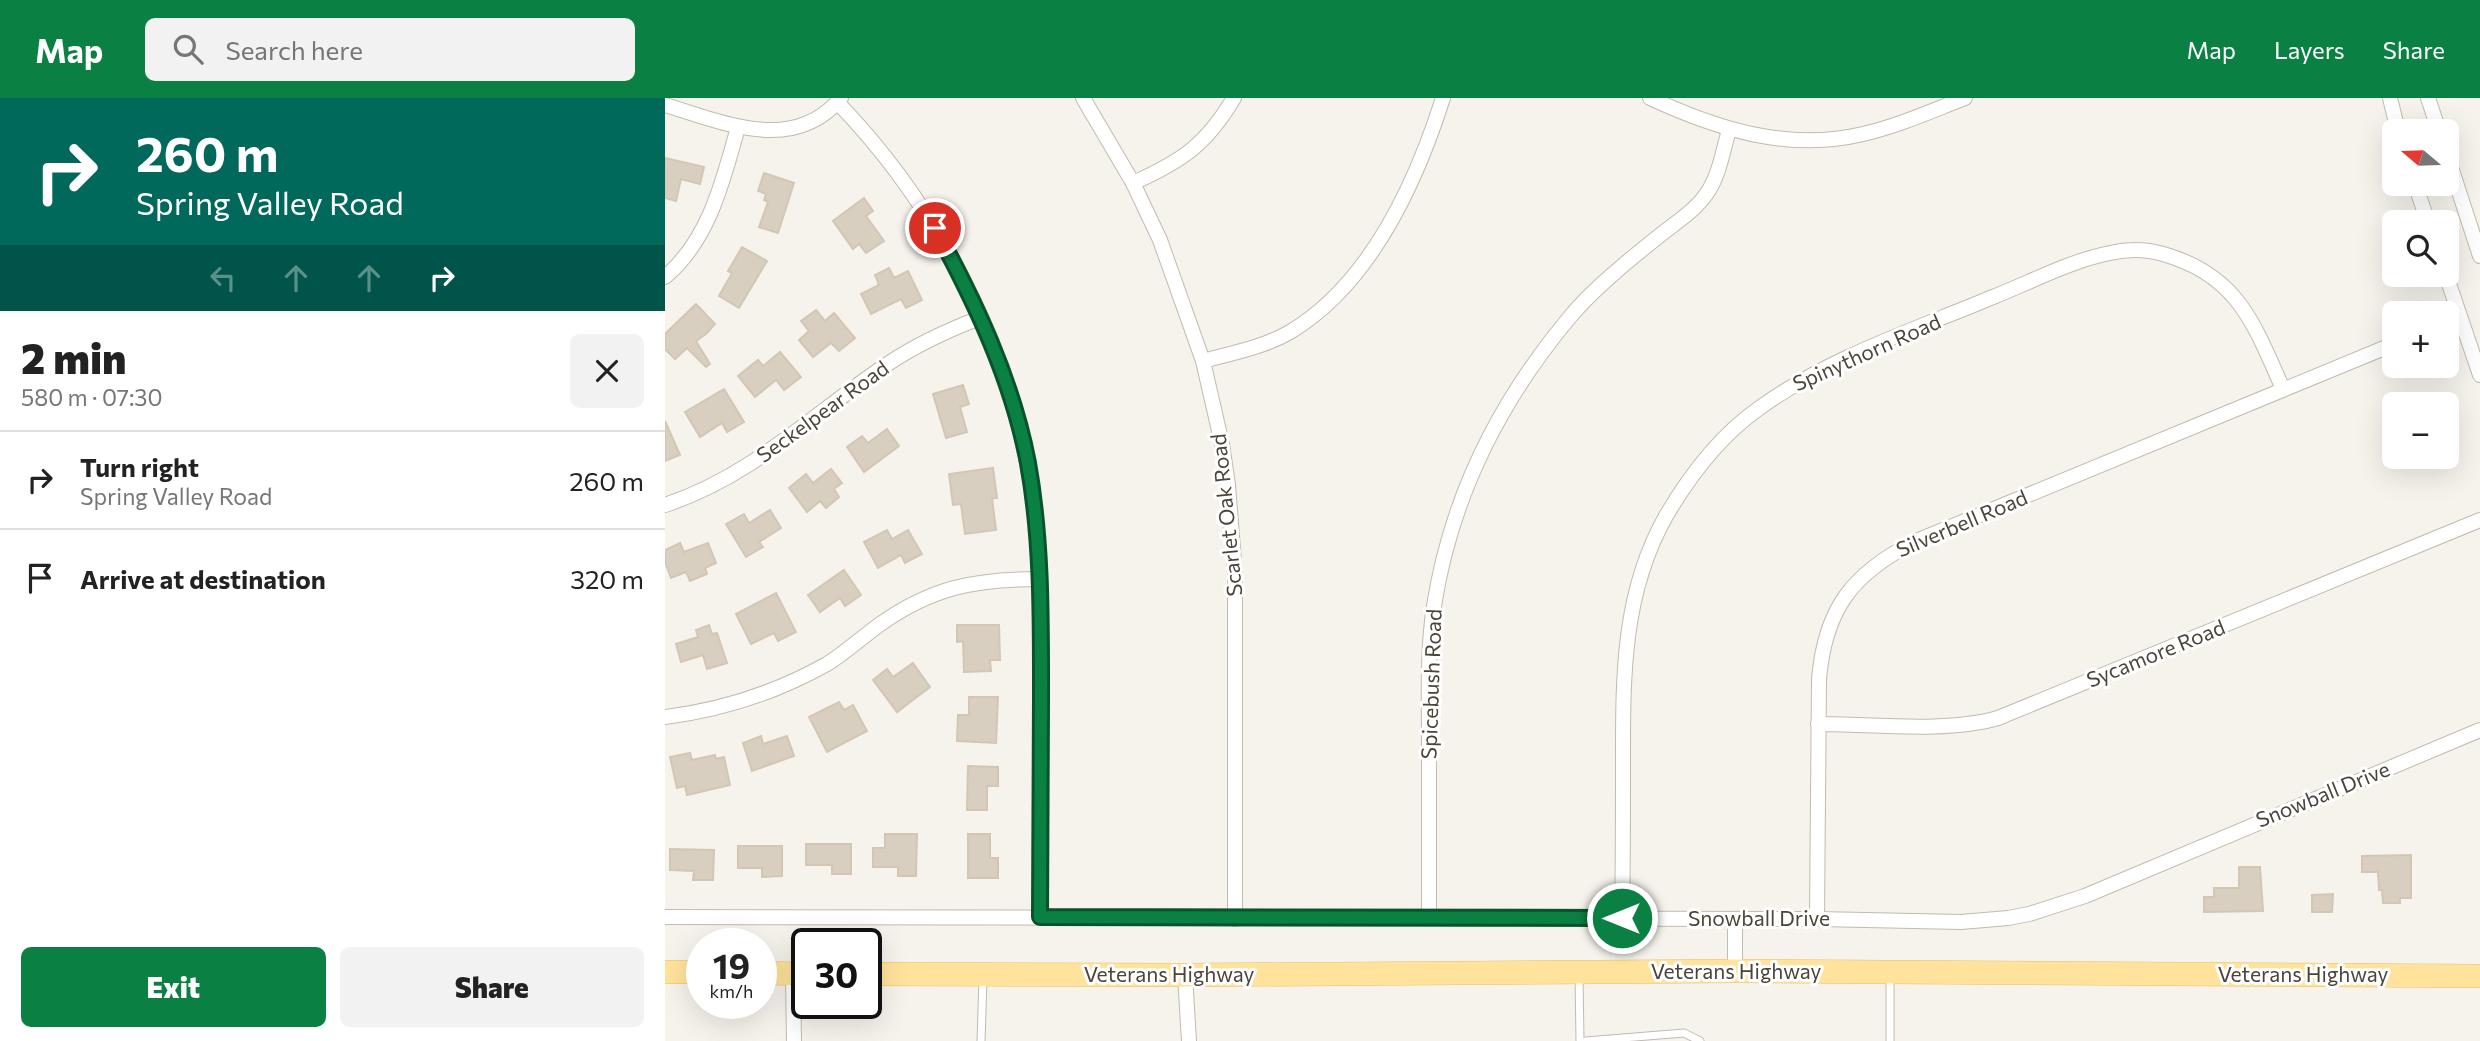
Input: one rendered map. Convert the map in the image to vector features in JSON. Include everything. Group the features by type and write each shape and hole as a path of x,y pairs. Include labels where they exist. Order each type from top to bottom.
{"main road":[{"name":"Veterans Highway","path":"882,974 1735,971 2480,976"},
{"path":"665,972 686,972"}],"street":[{"name":"Scarlet Oak Road","path":"1083,98 1133,183 1160,240 1203,361 1222,444 1235,574 1235,919"},
{"path":"1133,183 1187,155 1208,136 1234,98"},
{"path":"1203,361 1269,342 1290,332 1332,299 1371,251 1398,208 1425,151 1443,98"},
{"path":"1650,98 1728,130 1778,139 1832,140 1892,126 1965,98"},
{"path":"2390,98 2395,119"},
{"path":"2428,98 2435,119"},
{"path":"665,105 738,127 761,131 786,129 813,121 839,100 935,228 965,283 999,361 1028,463 1040,579 1040,917"},
{"path":"665,277 701,234 727,168 738,127"},
{"name":"Spicebush Road","path":"1429,918 1430,638 1443,560 1466,485 1509,398 1536,358 1571,315 1656,238 1688,214 1709,190 1718,170 1728,130"},
{"path":"2459,192 2480,256"},
{"name":"Spinythorn Road","path":"1622,918 1623,683 1627,634 1639,580 1666,517 1694,473 1735,427 1756,410 1817,372 1885,342 2086,260 2123,251 2148,251 2197,267 2233,295 2246,310 2283,389"},
{"path":"2450,287 2480,375"},
{"name":"Seckelpear Road","path":"665,505 684,499 737,473 772,451 889,363 932,338 980,318"},
{"name":"Silverbell Road","path":"1817,919 1819,679 1825,636 1839,607 1860,578 1888,556 1914,542 2382,349"},
{"name":"Sycamore Road","path":"1818,724 1967,724 1998,718 2480,520"},
{"path":"665,717 746,701 817,669 898,613 934,595 980,581 1040,579"},
{"name":"Snowball Drive","path":"665,917 1622,918 1961,922 2008,918 2084,896 2480,730"},
{"path":"1735,920 1735,971"},
{"path":"1185,975 1189,1041"},
{"path":"793,1041 795,1019"}],"lane":[{"path":"1579,972 1580,1041"},
{"path":"1889,974 1890,1041"},
{"path":"981,1041 983,975"},
{"path":"1585,1041 1684,1033 1700,1041"}],"building":[{"path":"665,158 704,167 700,184 681,179 676,201 665,198"},
{"path":"764,173 794,183 778,233 759,227 768,202 764,200 766,194 758,191"},
{"path":"864,198 873,211 866,216 884,241 866,253 859,244 853,249 833,221"},
{"path":"742,247 767,261 739,308 719,296 732,273 728,271"},
{"path":"889,268 894,278 908,271 922,300 906,308 901,299 871,314 861,294 879,285 875,275"},
{"path":"696,304 715,324 696,341 710,364 706,367 687,348 675,359 665,349 665,334"},
{"path":"816,310 825,321 834,313 855,338 839,351 831,343 813,357 799,340 809,331 801,321"},
{"path":"780,352 801,377 784,390 776,380 755,397 738,376 758,360 763,366"},
{"path":"963,385 969,404 960,407 967,432 946,438 933,394"},
{"path":"724,389 744,422 727,432 722,423 700,437 685,412"},
{"path":"665,421 680,455 665,461"},
{"path":"887,429 899,446 864,472 847,447 862,436 868,443"},
{"path":"993,468 997,498 992,498 996,530 965,534 961,504 953,505 949,474"},
{"path":"831,469 842,483 834,489 839,497 826,508 820,501 807,512 789,488 806,474 813,483"},
{"path":"770,510 781,528 759,542 763,547 746,557 726,524 744,514 749,523"},
{"path":"887,530 892,539 908,530 922,554 905,563 901,555 878,568 864,542"},
{"path":"680,543 684,552 708,543 716,563 705,568 707,574 690,581 686,572 671,578 665,562 665,550"},
{"path":"844,570 861,595 845,606 840,598 820,612 808,595"},
{"path":"776,593 796,632 778,641 774,633 751,644 736,614"},
{"path":"709,625 712,634 717,633 727,663 707,669 703,655 681,662 676,644 698,637 696,630"},
{"path":"957,625 999,625 1000,660 990,660 991,671 964,672 963,641 957,642"},
{"path":"913,663 930,687 897,712 873,680 887,669 893,677"},
{"path":"969,697 998,697 996,743 957,741 958,715 969,715"},
{"path":"839,702 844,710 853,705 867,731 827,752 809,717"},
{"path":"761,736 763,744 787,736 794,756 752,771 743,743"},
{"path":"690,753 692,760 715,755 716,759 724,757 730,785 687,795 685,786 677,788 670,757"},
{"path":"968,766 998,767 998,786 987,786 987,810 967,810"},
{"path":"885,834 917,834 916,876 898,876 898,867 873,867 873,848 885,848"},
{"path":"968,834 990,834 990,858 998,858 998,878 968,878"},
{"path":"806,844 851,844 851,874 832,874 832,865 806,865"},
{"path":"738,846 782,846 782,876 762,877 762,868 738,868"},
{"path":"670,849 714,850 713,880 693,880 694,871 670,870"},
{"path":"2411,855 2411,898 2400,898 2400,903 2383,903 2378,872 2362,872 2362,856"},
{"path":"2239,867 2260,867 2263,911 2204,912 2204,897 2214,897 2214,888 2239,888"},
{"path":"2333,894 2332,912 2312,912 2312,895"}],"route":[{"path":"935,228 965,283 999,361 1028,463 1038,542 1041,606 1040,917 1622,918"}]}
